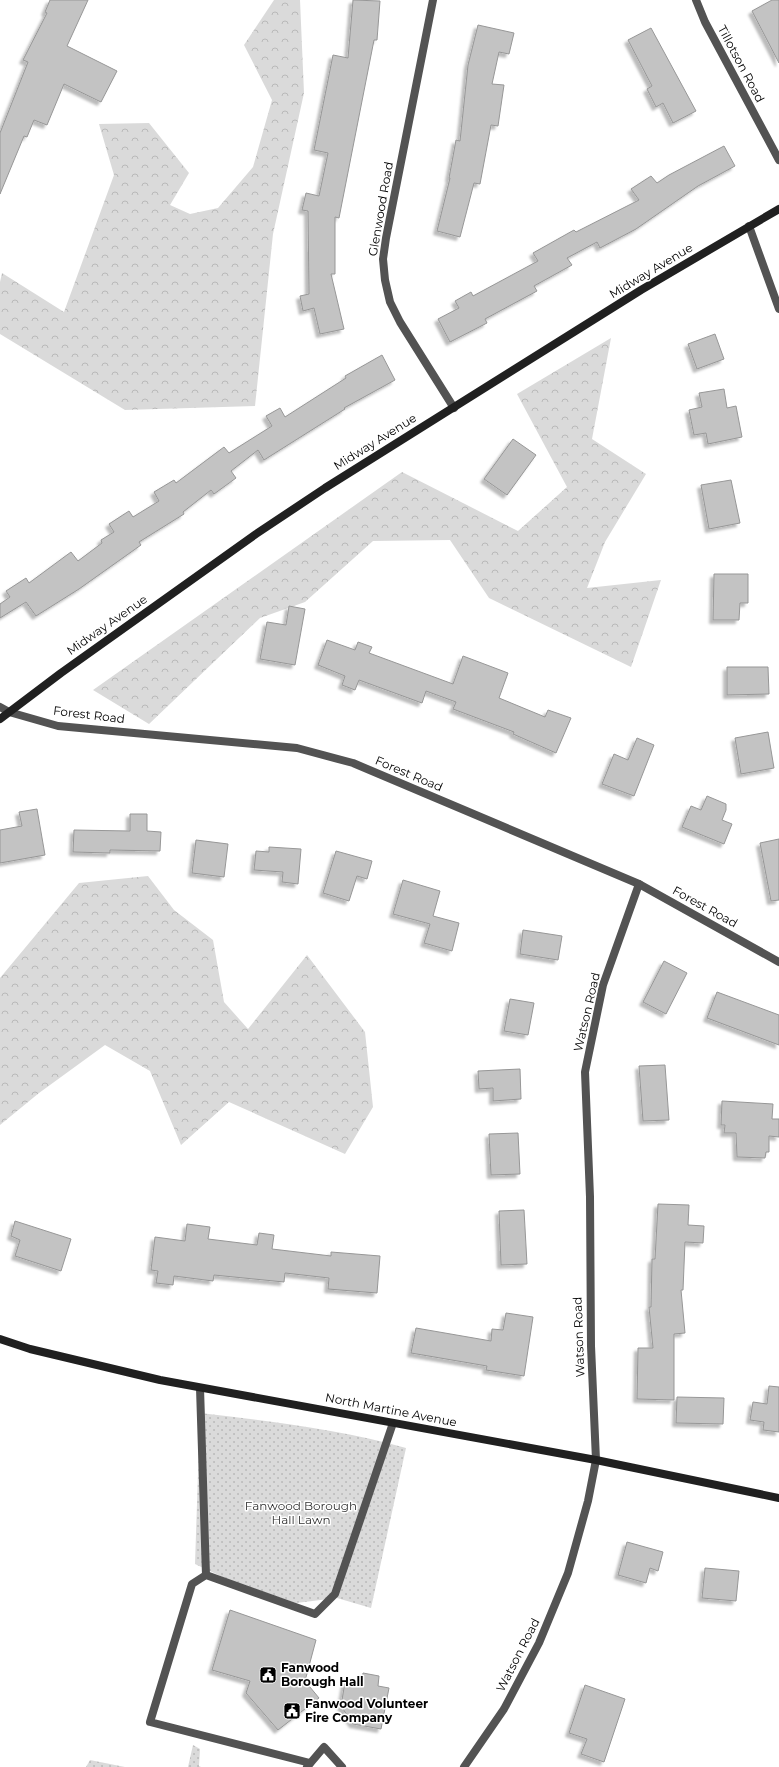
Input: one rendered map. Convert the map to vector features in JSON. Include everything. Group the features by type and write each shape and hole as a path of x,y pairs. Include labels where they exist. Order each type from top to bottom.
{"main road":[{"name":"Midway Avenue","path":"0,719 60,673 256,534 325,488 641,290 779,209"},
{"name":"North Martine Avenue","path":"0,1339 30,1349 200,1388 596,1460 779,1498"}],"street":[{"name":"Glenwood Road","path":"433,0 383,259 385,280 390,302 400,322 454,408"},
{"name":"Tillotson Road","path":"696,0 705,22 779,160"},
{"path":"749,226 779,309"},
{"name":"Forest Road","path":"0,707 9,712 58,726 297,748 353,763 639,884 779,962"},
{"name":"Watson Road","path":"464,1767 504,1708 539,1642 568,1573 588,1501 596,1460 591,1346 590,1197 585,1072 603,985 639,884"},
{"path":"200,1388 206,1575"},
{"path":"206,1575 315,1614 335,1594 393,1422"},
{"path":"206,1575 192,1584 150,1722 308,1765 324,1747 342,1767"}],"green space":[{"path":"274,0 300,0 304,93 273,234 255,406 125,410 0,334 0,282 2,273 64,312 114,175 99,124 149,123 189,173 170,205 190,214 218,208 253,167 272,100 244,45"},
{"path":"611,338 592,439 646,474 605,542 587,588 661,580 631,667 489,598 450,540 373,541 305,602 260,618 149,724 93,690 402,472 518,531 567,487 517,394"},
{"path":"148,876 174,910 213,940 224,1002 248,1029 307,955 365,1032 373,1107 345,1154 229,1102 181,1145 150,1071 105,1045 39,1093 0,1125 0,978 79,883"},
{"name":"Fanwood Borough Hall Lawn","path":"200,1413 330,1431 381,1441 406,1448 371,1608 337,1598 296,1603 231,1581 195,1564"},
{"path":"193,1745 200,1749 199,1766 201,1767 188,1767"},
{"path":"90,1760 125,1767 86,1767"}],"building":[{"path":"50,0 88,0 67,46 117,71 101,102 64,84 47,125 34,120 27,137 24,136 0,194 0,133 28,62 23,60 47,13 45,12"},
{"path":"353,0 380,1 377,40 374,40 339,218 335,217 335,274 331,274 344,329 320,334 314,308 303,311 300,296 309,294 308,211 302,210 306,193 319,196 328,153 314,150 333,55 348,58"},
{"path":"772,0 779,0 779,63 752,11"},
{"path":"478,25 514,33 509,54 499,52 492,84 504,85 498,126 491,125 480,184 474,183 460,237 437,231 450,178 456,140 460,141 468,65"},
{"path":"651,28 696,111 673,123 663,103 656,107 647,89 652,86 628,40"},
{"path":"724,146 735,166 698,186 636,229 600,248 597,242 567,258 572,265 534,286 537,291 485,319 487,323 450,342 438,319 459,308 455,301 471,292 473,296 538,261 533,253 574,230 576,232 639,200 631,189 651,176 657,183 669,175"},
{"path":"715,334 724,359 697,369 688,344"},
{"path":"382,355 395,380 344,408 345,409 264,460 258,450 231,471 236,478 214,494 211,490 183,512 184,514 139,542 141,545 79,589 36,616 26,602 0,618 0,604 10,597 6,591 26,578 29,583 71,552 78,561 102,543 101,540 114,532 109,524 129,511 133,517 159,501 154,492 174,480 176,483 224,447 229,453 272,426 266,416 280,408 285,417 346,378 345,376"},
{"path":"724,389 727,408 736,406 742,437 708,444 706,433 694,435 689,410 702,407 699,393"},
{"path":"513,439 536,455 507,495 484,479"},
{"path":"731,480 740,523 709,529 701,485"},
{"path":"714,574 748,574 748,603 740,603 739,620 713,620"},
{"path":"289,606 305,609 295,665 260,659 267,622 286,625"},
{"path":"327,640 355,650 358,642 372,647 369,653 453,684 463,656 508,673 499,698 545,717 548,710 571,718 556,753 513,734 514,732 453,709 456,702 426,691 422,703 359,680 355,690 342,685 345,676 318,665"},
{"path":"727,667 768,667 769,694 727,695"},
{"path":"768,732 774,768 741,774 735,738"},
{"path":"637,738 654,745 634,796 602,784 614,754 628,760"},
{"path":"707,796 726,804 726,810 722,820 732,824 724,844 682,827 691,806 701,810"},
{"path":"37,809 45,855 0,863 0,830 22,826 19,812"},
{"path":"130,814 147,814 147,831 161,832 160,851 110,850 110,853 73,852 74,830 130,831"},
{"path":"779,839 779,900 771,901 760,843"},
{"path":"196,840 228,844 224,877 192,873"},
{"path":"269,847 301,849 298,884 282,882 283,872 254,870 256,851 269,852"},
{"path":"336,851 372,861 367,879 357,876 349,901 323,893"},
{"path":"403,880 440,891 433,916 459,923 452,951 424,943 430,924 393,914"},
{"path":"523,930 562,936 558,960 520,954"},
{"path":"664,961 687,973 666,1014 643,1002"},
{"path":"717,992 779,1015 779,1045 707,1018"},
{"path":"510,999 534,1003 528,1035 504,1031"},
{"path":"665,1065 669,1120 643,1121 639,1066"},
{"path":"520,1069 521,1099 493,1101 493,1088 479,1089 478,1071"},
{"path":"722,1101 773,1104 772,1119 779,1119 779,1137 769,1136 769,1152 766,1152 765,1158 737,1157 736,1133 724,1133 725,1125 721,1125"},
{"path":"518,1133 520,1174 491,1175 489,1134"},
{"path":"658,1204 689,1205 688,1225 704,1226 703,1243 685,1242 683,1290 681,1290 685,1333 674,1334 674,1400 637,1399 638,1348 653,1348 649,1307 651,1307 652,1259 655,1259"},
{"path":"524,1210 527,1264 501,1265 499,1211"},
{"path":"15,1221 71,1239 61,1271 15,1256 20,1240 11,1236"},
{"path":"187,1224 210,1227 208,1239 257,1245 259,1233 274,1235 272,1249 331,1256 331,1252 380,1256 377,1293 328,1289 329,1278 285,1273 284,1282 214,1275 213,1281 174,1276 173,1285 156,1283 158,1271 151,1270 155,1237 185,1241"},
{"path":"506,1313 533,1317 524,1376 486,1370 487,1366 411,1353 416,1328 491,1341 492,1329 503,1330"},
{"path":"769,1386 779,1387 779,1432 763,1430 764,1422 750,1420 753,1402 767,1404"},
{"path":"677,1397 724,1398 723,1424 676,1423"},
{"path":"627,1542 663,1552 658,1571 650,1568 646,1583 618,1575"},
{"path":"705,1568 739,1571 736,1601 702,1598"},
{"name":"Fanwood Borough Hall","path":"230,1610 316,1640 305,1681 319,1698 278,1730 246,1693 250,1681 212,1670"},
{"path":"363,1673 379,1676 378,1686 389,1688 381,1729 353,1724 341,1706 345,1682 361,1685"},
{"path":"585,1685 625,1699 604,1762 581,1754 587,1739 569,1733"}],"place":[{"name":"Fanwood Borough Hall","path":"268,1675"},
{"name":"Fanwood Volunteer Fire Company","path":"292,1711"}]}
